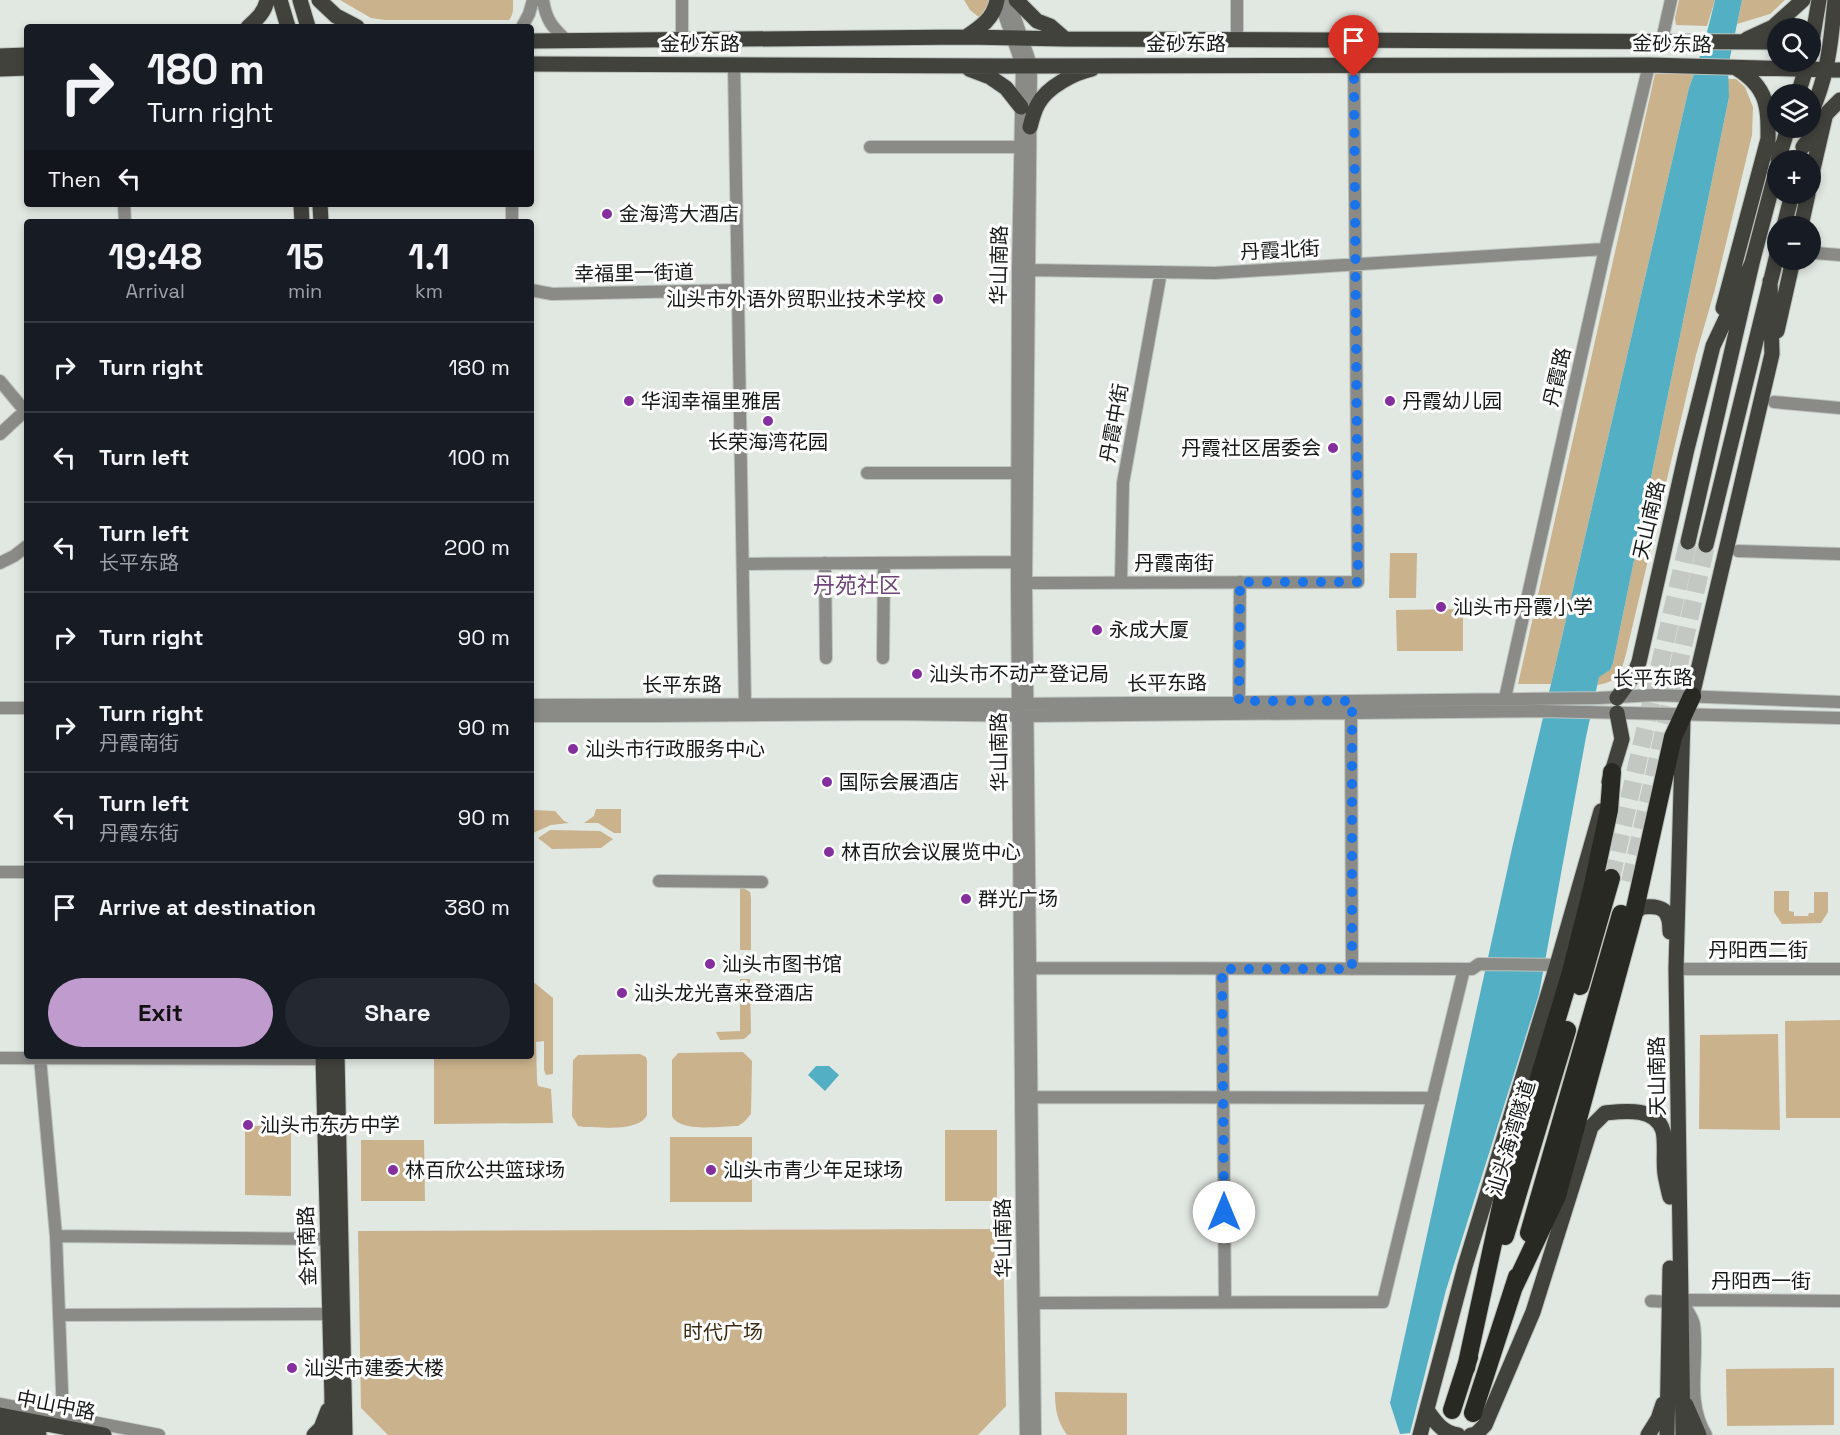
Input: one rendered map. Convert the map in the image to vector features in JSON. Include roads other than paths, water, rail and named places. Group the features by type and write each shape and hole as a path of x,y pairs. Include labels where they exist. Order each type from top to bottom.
{"highway":[{"path":"1513,1289 1557,1196 1634,913 1673,737 1692,696"},
{"path":"1466,1368 1503,1197 1572,972 1609,810 1612,772"},
{"name":"汕头海湾隧道","path":"1452,1410 1611,878"},
{"path":"1473,1413 1513,1289 1630,882"}],"main road":[{"path":"251,24 260,16 267,0"},
{"path":"280,0 287,24"},
{"path":"300,0 307,24"},
{"path":"319,0 336,16 351,24"},
{"path":"966,37 989,19 996,10 998,0"},
{"path":"1016,0 1037,21 1050,26 1065,39"},
{"path":"1741,41 1773,27 1803,0"},
{"path":"1816,18 1819,0"},
{"path":"1821,87 1832,70 1835,0"},
{"name":"金砂东路","path":"534,41 966,37 1767,42"},
{"path":"0,56 24,55"},
{"name":"金砂东路","path":"534,64 1767,66"},
{"path":"957,65 990,77 1006,88 1021,107"},
{"path":"1030,127 1039,103 1050,91 1066,79 1085,70 1107,65"},
{"path":"1733,66 1750,77 1761,90 1766,103 1768,150"},
{"path":"0,69 24,68"},
{"path":"1821,115 1840,100"},
{"name":"天山南路","path":"1617,705 1634,675 1638,662 1686,453 1768,139"},
{"name":"天山南路","path":"1688,542 1767,200"},
{"name":"天山南路","path":"1713,346 1752,263"},
{"path":"1706,545 1773,270"},
{"path":"1692,696 1791,270"},
{"path":"1770,281 1772,354"},
{"path":"1420,1435 1465,1266 1622,739 1617,705"},
{"name":"天山南路","path":"1667,1435 1675,1392 1676,969 1683,716"},
{"name":"天山南路","path":"1634,913 1642,907 1661,908 1666,912 1670,924 1670,1197 1676,1301"},
{"name":"金环南路","path":"327,1059 327,1239 330,1314 338,1397 345,1435"},
{"name":"金环南路","path":"327,1059 338,1397 331,1435"},
{"path":"1471,1435 1476,1434 1485,1425 1533,1312 1591,1127 1605,1113 1634,1111 1645,1113 1659,1123 1663,1132 1665,1174 1670,1197"},
{"path":"1648,1435 1675,1392 1685,1405 1700,1435"},
{"name":"天山南路","path":"1675,1392 1683,1435"},
{"path":"314,1435 321,1428 338,1397"},
{"path":"338,1397 358,1435"},
{"path":"1426,1410 1438,1426 1458,1435"},
{"name":"中山中路","path":"0,1415 104,1435"},
{"name":"中山中路","path":"0,1428 37,1435"}],"street":[{"path":"524,24 533,0"},
{"path":"543,0 547,18 552,27 567,40"},
{"path":"682,0 682,41"},
{"name":"华山南路","path":"998,0 1018,38"},
{"name":"华山南路","path":"1009,0 1026,65 1030,127 1023,710 1022,1204 1026,1435"},
{"path":"1237,0 1237,39"},
{"path":"1662,40 1671,0"},
{"path":"734,65 745,704"},
{"name":"华山南路","path":"1026,65 1021,107 1020,147 1017,562 1029,968 1035,1435"},
{"path":"1354,65 1354,265"},
{"name":"丹霞路","path":"1505,698 1605,249 1649,65"},
{"path":"870,147 1020,147"},
{"name":"丹霞北街","path":"1027,270 1215,273 1605,249"},
{"path":"1821,253 1840,255"},
{"name":"丹霞南街","path":"1026,583 1358,582 1354,265"},
{"name":"丹霞中街","path":"1121,583 1123,483 1161,272"},
{"name":"幸福里一街道","path":"534,291 552,294 737,290"},
{"path":"0,381 24,408"},
{"path":"1774,402 1840,408"},
{"path":"0,434 24,412"},
{"path":"867,473 1017,473"},
{"path":"0,563 24,548"},
{"path":"1738,551 1840,554"},
{"path":"883,658 884,562"},
{"path":"743,564 1017,562"},
{"path":"825,563 826,658"},
{"path":"1239,701 1240,582"},
{"name":"长平东路","path":"534,705 745,704 1023,710 1352,707 1596,712 1617,705 1634,695 1840,702"},
{"name":"长平东路","path":"534,716 889,714 1239,701 1352,707 1505,698 1599,698 1617,705 1683,716 1840,718"},
{"path":"1352,707 1352,969"},
{"path":"0,708 24,708"},
{"path":"0,715 24,716"},
{"path":"0,872 24,872"},
{"path":"659,881 762,882"},
{"path":"1029,968 1472,969 1479,964 1553,965"},
{"path":"1222,969 1225,1302"},
{"path":"1033,1303 1383,1302 1464,969"},
{"name":"丹阳西二街","path":"1676,969 1840,969"},
{"path":"0,1058 24,1058"},
{"path":"40,1059 56,1236 63,1416"},
{"path":"1031,1097 1433,1098"},
{"path":"56,1236 327,1239"},
{"name":"丹阳西一街","path":"1651,1300 1840,1301"},
{"path":"1676,1301 1694,1323 1694,1394 1700,1424 1706,1435"},
{"path":"60,1315 330,1314"},
{"path":"0,1404 159,1435"},
{"path":"29,1420 43,1412"}],"water":[{"path":"1715,0 1742,0 1728,67 1729,97 1613,663 1610,670 1599,677 1539,994 1446,1290 1410,1433 1400,1434 1390,1403 1513,844 1689,88 1704,44"},
{"path":"816,1066 829,1066 839,1075 825,1091 808,1075"}],"tunnel":[{"path":"1611,878 1688,542"},
{"path":"1630,882 1706,545"}],"place":[{"name":"金海湾大酒店","path":"607,214"},
{"name":"汕头市外语外贸职业技术学校","path":"938,299"},
{"name":"华润幸福里雅居","path":"629,401"},
{"name":"丹霞幼儿园","path":"1390,401"},
{"name":"长荣海湾花园","path":"768,421"},
{"name":"丹霞社区居委会","path":"1333,448"},
{"name":"汕头市丹霞小学","path":"1441,607"},
{"name":"永成大厦","path":"1097,630"},
{"name":"汕头市不动产登记局","path":"917,674"},
{"name":"汕头市行政服务中心","path":"573,749"},
{"name":"国际会展酒店","path":"827,782"},
{"name":"林百欣会议展览中心","path":"829,852"},
{"name":"群光广场","path":"966,899"},
{"name":"汕头市图书馆","path":"710,964"},
{"name":"汕头龙光喜来登酒店","path":"622,993"},
{"name":"汕头市东方中学","path":"248,1125"},
{"name":"林百欣公共篮球场","path":"393,1170"},
{"name":"汕头市青少年足球场","path":"711,1170"},
{"name":"汕头市建委大楼","path":"292,1368"}],"district":[{"name":"丹苑社区","path":"857,585"}],"park label":[{"name":"时代广场","path":"723,1332"}]}
